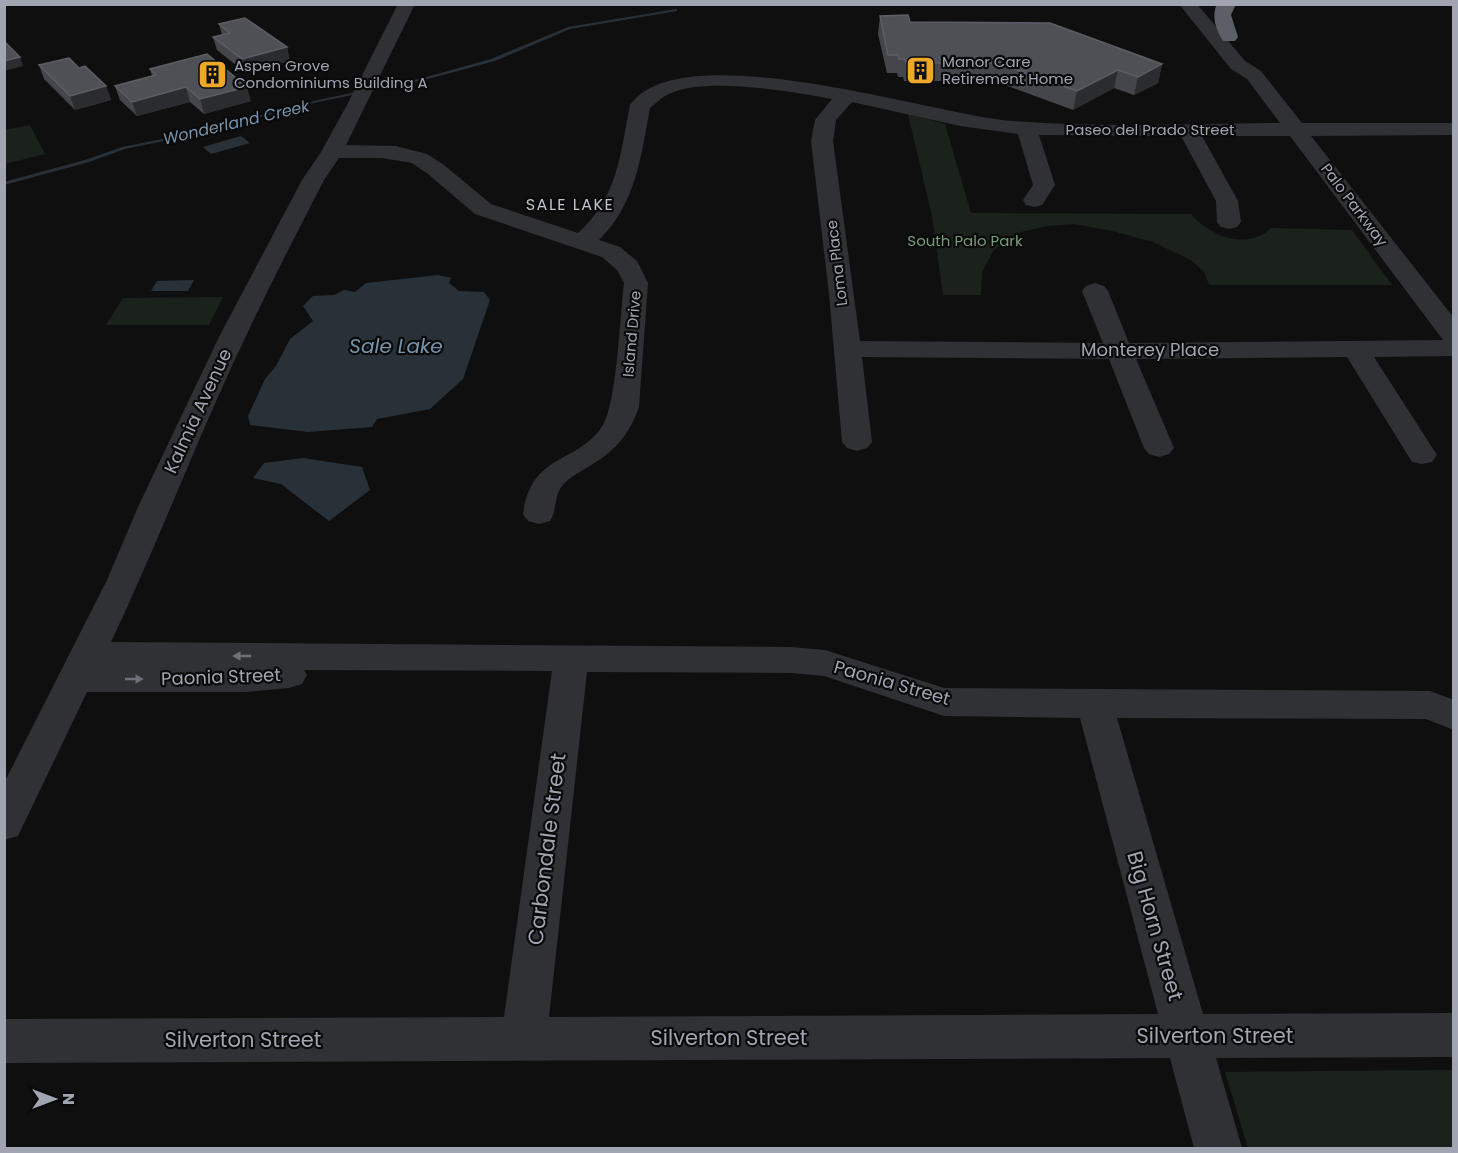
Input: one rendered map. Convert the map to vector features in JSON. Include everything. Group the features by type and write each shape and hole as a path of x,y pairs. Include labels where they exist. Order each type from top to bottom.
{"highway":[{"path":"1228,4 1224,7 1222,15 1229,37"}],"street":[{"name":"Kalmia Avenue","path":"4,824 82,667 233,335 313,180 332,152 407,4"},
{"name":"Palo Parkway","path":"1187,4 1238,64 1254,75 1454,336"},
{"name":"Palo Parkway","path":"1202,4 1253,66 1254,75"},
{"name":"Paseo del Prado Street","path":"583,242 611,211 621,185 640,105 646,97 659,89 675,84 722,81 803,88 849,95 962,120 1027,129 1454,129"},
{"name":"Loma Place","path":"849,95 829,113 822,125 822,141 842,294 857,442"},
{"path":"1027,129 1044,185 1034,200"},
{"path":"1188,130 1227,201 1229,222"},
{"name":"Island Drive","path":"332,152 388,152 413,156 428,162 467,199 483,209 616,255 631,270 636,283 625,407 621,423 605,444 576,461 549,484 542,494 539,514"},
{"path":"1095,291 1159,448"},
{"name":"Monterey Place","path":"846,349 1120,351 1454,348"},
{"path":"1356,349 1422,455"},
{"name":"Paonia Street","path":"82,667 268,677 291,675 364,658 792,660 825,663 944,702 1430,705 1454,716"},
{"name":"Carbondale Street","path":"524,1039 571,658"},
{"name":"Big Horn Street","path":"1094,703 1218,1149"},
{"name":"Silverton Street","path":"4,1041 1454,1035"}],"green space":[{"name":"South Palo Park","path":"908,114 945,124 971,213 1191,214 1208,229 1229,238 1240,239 1251,239 1271,228 1352,230 1392,285 1209,285 1204,272 1191,260 1153,242 1075,224 1047,226 1021,232 994,250 982,272 981,295 943,295 932,216"},
{"path":"30,125 45,154 5,164 5,130"},
{"path":"223,297 209,325 106,325 123,298"},
{"path":"1453,1070 1453,1148 1248,1148 1225,1072"}],"water":[{"path":"241,136 250,143 211,154 203,147"},
{"name":"Sale Lake","path":"438,275 451,278 449,283 459,291 484,292 490,300 463,379 430,409 377,419 372,427 308,432 250,425 248,416 265,379 276,366 290,339 313,321 303,306 313,296 334,295 344,290 355,292 366,283"},
{"path":"194,280 188,291 151,291 157,281"},
{"path":"303,458 362,467 370,490 329,521 281,484 253,478 264,463"}],"building":[{"path":"908,15 910,22 1050,23 1162,64 1138,77 1118,70 1077,91 997,63 906,63 905,59 899,59 898,55 888,55 880,16"},
{"path":"245,18 287,47 242,59 213,37 230,33 219,24"},
{"path":"4,41 20,57 4,61"},
{"path":"207,54 247,87 200,99 186,87 132,102 115,86 156,75 150,69"},
{"path":"69,58 79,68 85,66 106,86 70,96 39,65"}],"waterway":[{"name":"Wonderland Creek","path":"4,184 87,161 124,148 188,135 318,101 424,79 493,60 569,28 676,10"}],"place":[{"name":"Manor Care Retirement Home","path":"921,71"},
{"name":"Aspen Grove Condominiums Building A","path":"213,75"}],"district":[{"name":"SALE LAKE","path":"570,204"}]}
